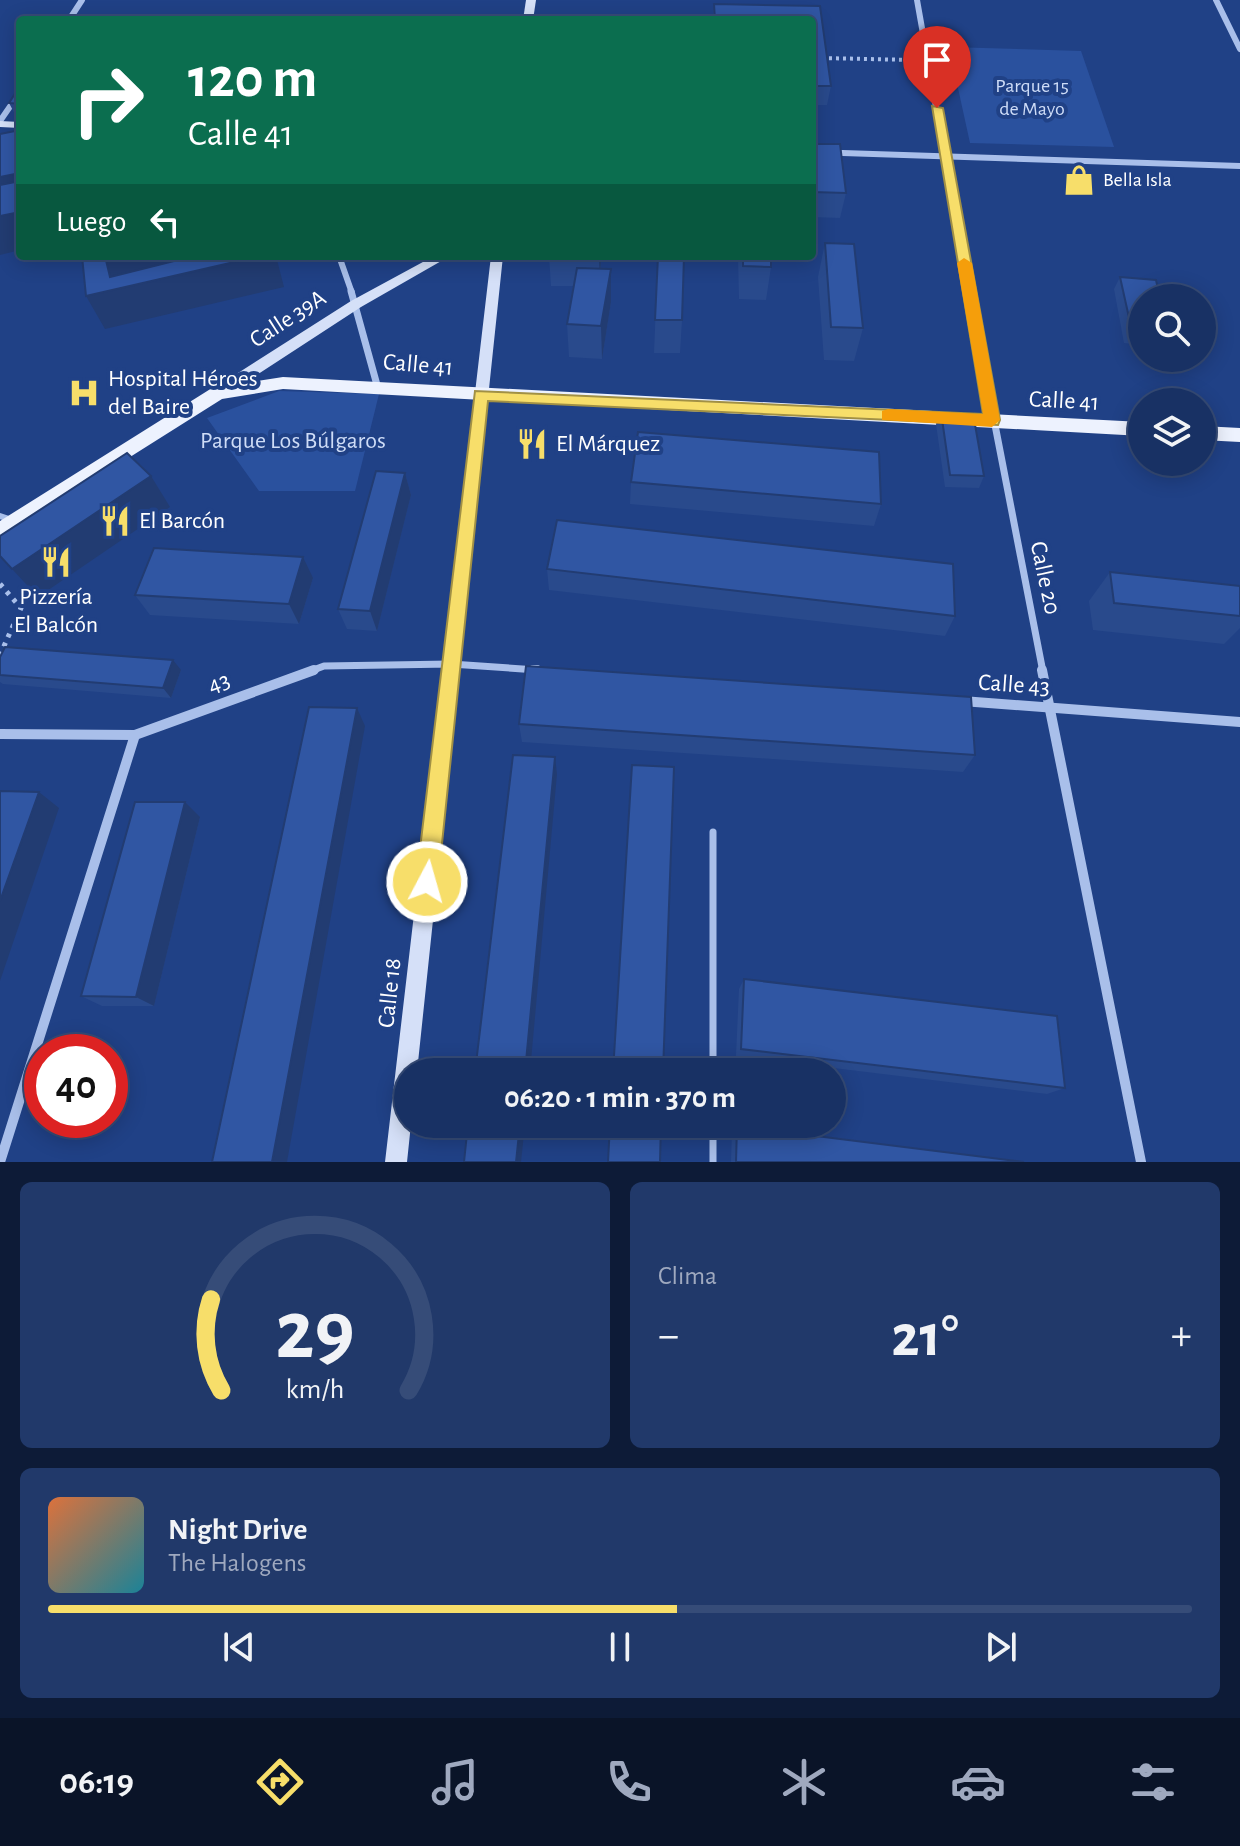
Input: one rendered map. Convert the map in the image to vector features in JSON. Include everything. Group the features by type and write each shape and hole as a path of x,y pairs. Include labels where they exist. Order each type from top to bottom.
{"main road":[{"name":"Calle 41","path":"218,393 283,383 377,385 481,395 1128,428"},
{"name":"Calle 39A","path":"5,523 218,393"},
{"path":"1216,434 1240,435"}],"street":[{"name":"Calle 20","path":"917,0 992,420 1141,1162"},
{"path":"1216,0 1240,49"},
{"path":"0,122 16,98"},
{"path":"816,152 1240,166"},
{"path":"340,260 356,304 377,385"},
{"name":"Calle 39A","path":"218,393 356,304 437,260"},
{"name":"Calle 18","path":"396,1162 497,260"},
{"path":"451,664 545,671"},
{"name":"43","path":"0,734 135,735 324,666 451,664"},
{"name":"Calle 43","path":"956,701 1240,722"},
{"path":"0,1162 135,735"}],"lane":[{"path":"713,832 713,1058"},
{"path":"713,1138 713,1162"}],"path":[{"path":"821,58 928,60"},
{"path":"0,584 21,608 0,655"}],"green space":[{"name":"Parque 15 de Mayo","path":"949,47 1081,51 1114,147 970,143"},
{"name":"Parque Los Búlgaros","path":"279,391 379,394 355,491 259,491 207,418"}],"building":[{"path":"714,4 820,6 831,86 816,86 816,16 715,16"},
{"path":"16,92 16,104 9,103"},
{"path":"16,131 16,174 0,177 0,134"},
{"path":"816,144 840,144 846,193 816,192"},
{"path":"16,182 16,213 0,216 0,185"},
{"path":"825,243 854,244 863,328 831,327"},
{"path":"82,260 106,260 110,277 178,260 244,260 86,296"},
{"path":"658,260 684,260 682,320 655,320"},
{"path":"743,260 771,260 771,267 743,266"},
{"path":"577,268 611,269 601,326 567,324"},
{"path":"1120,277 1156,280 1157,284 1128,284 1128,313"},
{"path":"941,412 973,413 984,476 950,475"},
{"path":"638,432 879,452 881,504 631,482"},
{"path":"127,453 151,476 12,569 0,556 0,536"},
{"path":"376,471 405,473 370,611 338,609"},
{"path":"557,520 953,564 955,616 547,569"},
{"path":"154,548 303,557 289,604 135,595"},
{"path":"1110,572 1240,586 1240,616 1114,603"},
{"path":"5,647 173,660 163,688 0,675 0,657"},
{"path":"526,666 971,697 975,755 519,724"},
{"path":"309,707 357,708 272,1162 212,1162"},
{"path":"513,755 555,757 526,1058 477,1058"},
{"path":"632,765 674,767 664,1058 614,1058"},
{"path":"0,791 39,792 0,901"},
{"path":"135,802 185,802 136,997 81,996"},
{"path":"744,979 1057,1016 1065,1088 846,1062 846,1058 816,1058 741,1049"},
{"path":"467,1138 519,1138 516,1162 464,1162"},
{"path":"609,1138 661,1138 660,1162 608,1162"},
{"path":"737,1138 833,1138 1024,1162 736,1162"}],"slow traffic":[{"path":"888,415 992,420 964,263"}],"place":[{"name":"Bella Isla","path":"1079,180"},
{"name":"Hospital Héroes del Baire","path":"84,393"},
{"name":"El Márquez","path":"532,444"},
{"name":"El Barcón","path":"115,521"},
{"name":"Pizzería El Balcón","path":"56,562"}],"route":[{"path":"427,882 481,395 992,420 937,108"}]}
